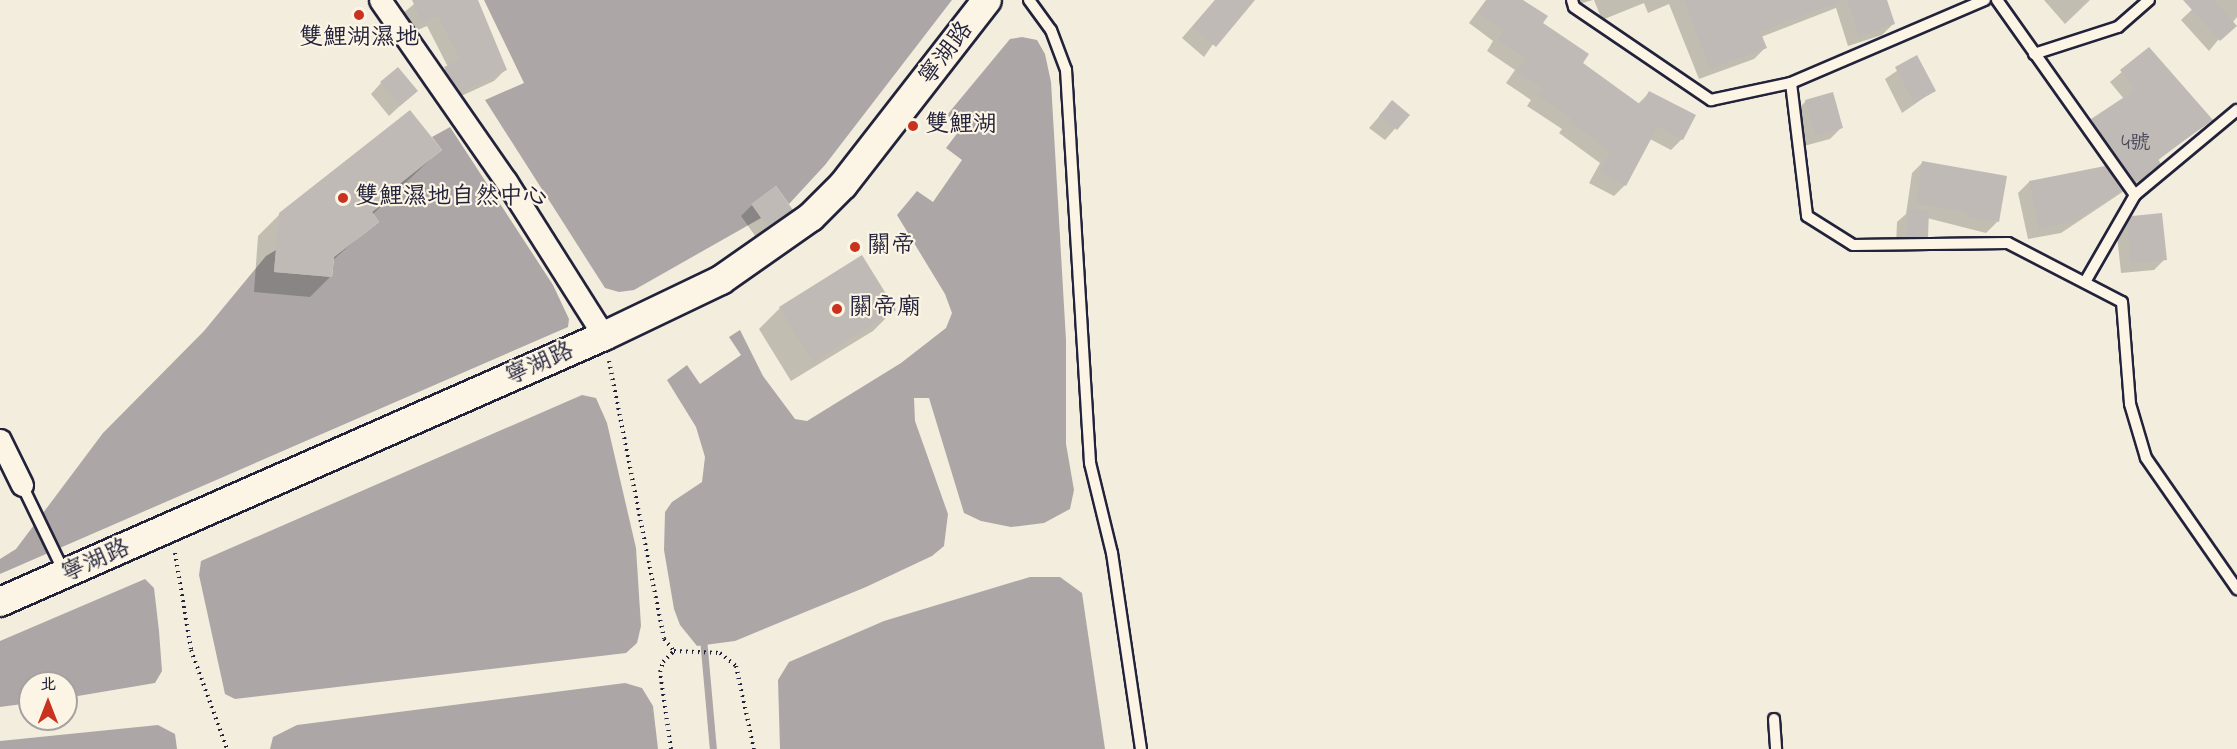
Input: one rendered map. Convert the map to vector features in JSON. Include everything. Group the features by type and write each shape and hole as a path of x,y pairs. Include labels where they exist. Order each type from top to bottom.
{"main road":[{"name":"寧湖路","path":"0,602 60,565 171,528 604,336 721,280 810,217 879,142 987,0"}],"street":[{"path":"380,0 506,181 604,336"},
{"path":"0,440 22,485"}],"lane":[{"path":"1029,0 1038,7 1051,30 1066,70 1090,463 1112,553 1141,749"},
{"path":"1572,0 1574,7 1711,100 1791,83 1985,0"},
{"path":"1997,0 2135,195"},
{"path":"2034,54 2118,27 2149,0"},
{"path":"1791,83 1807,216 1853,245 2008,243 2122,302 2130,404 2146,458 2237,589"},
{"path":"2085,282 2135,195 2237,110"},
{"path":"22,485 60,565"},
{"path":"1774,719 1776,749"}],"path":[{"path":"604,336 664,639 674,651 712,651 728,656 736,666 754,749"},
{"path":"171,528 191,650 226,749"},
{"path":"671,749 660,672 663,662 674,651"}],"shaded area":[{"name":"雙鯉湖","path":"484,0 952,0 825,165 789,204 776,186 752,204 761,218 634,290 619,292 605,288 485,100 524,83"},
{"path":"1022,37 1037,40 1045,54 1051,82 1066,340 1066,444 1074,490 1070,509 1044,523 1011,527 981,521 964,513 929,398 914,398 915,421 948,514 944,546 932,556 866,587 735,641 697,646 680,625 674,609 664,550 665,512 672,502 702,482 705,457 696,427 667,380 687,365 700,384 741,355 729,337 740,330 763,376 795,419 807,421 901,363 946,328 952,313 945,294 897,215 917,191 933,202 962,160 946,148 962,127 947,115 1010,39"},
{"path":"450,127 553,285 569,319 568,327 0,574 0,559 16,549 103,433 204,331 266,256 276,250 274,272 332,277 334,257 379,222 372,212 400,190 397,186 442,150 432,137"},
{"path":"582,395 596,398 607,423 636,548 641,626 637,643 626,653 235,699 225,694 199,575 201,561"},
{"path":"1030,577 1060,577 1082,593 1105,749 780,749 778,680 789,662 884,621"},
{"path":"145,579 154,588 162,671 155,683 78,696 78,671 18,671 18,705 0,707 0,641"},
{"path":"625,683 642,688 653,706 658,749 270,749 273,737 297,725"},
{"path":"158,725 175,734 177,749 0,749 0,741"}],"building":[{"path":"412,0 478,0 507,70 460,92 444,67 460,60 438,16 422,23"},
{"path":"1215,0 1255,0 1216,47 1192,27"},
{"path":"1487,0 1523,0 1548,16 1543,23 1589,54 1583,63 1641,105 1649,91 1696,115 1683,140 1658,126 1626,186 1599,172 1610,152 1569,121 1571,118 1537,95 1541,88 1516,72 1525,58 1497,40 1503,30 1478,12"},
{"path":"1684,0 1839,0 1839,2 1760,31 1767,48 1710,69"},
{"path":"1847,0 1887,0 1895,24 1859,36"},
{"path":"2183,0 2214,0 2237,26 2220,41"},
{"path":"2149,47 2213,120 2158,159 2161,164 2135,182 2091,119 2135,90 2120,70"},
{"path":"1917,55 1936,91 1914,103 1895,67"},
{"path":"398,67 418,91 400,106 380,82"},
{"path":"1833,92 1843,128 1815,136 1805,100"},
{"path":"1392,100 1410,115 1397,130 1379,116"},
{"name":"雙鯉濕地自然中心","path":"410,110 442,150 397,186 400,190 372,212 379,222 334,257 332,277 274,272 279,213"},
{"path":"1922,161 2007,176 1999,222 1967,217 1967,212 1916,204"},
{"path":"2105,166 2122,190 2073,222 2039,229 2029,181"},
{"path":"776,186 793,210 768,227 751,204"},
{"path":"1908,209 1929,211 1928,237 1906,237"},
{"path":"2162,213 2167,260 2131,263 2127,223 2132,216"},
{"name":"關帝廟","path":"862,255 896,310 813,362 779,307"}],"waterway":[{"path":"703,638 713,749"}],"place":[{"name":"雙鯉湖濕地","path":"359,15"},
{"name":"雙鯉湖","path":"913,126"},
{"name":"雙鯉濕地自然中心","path":"343,198"},
{"name":"關帝","path":"855,247"},
{"name":"關帝廟","path":"837,309"}]}
